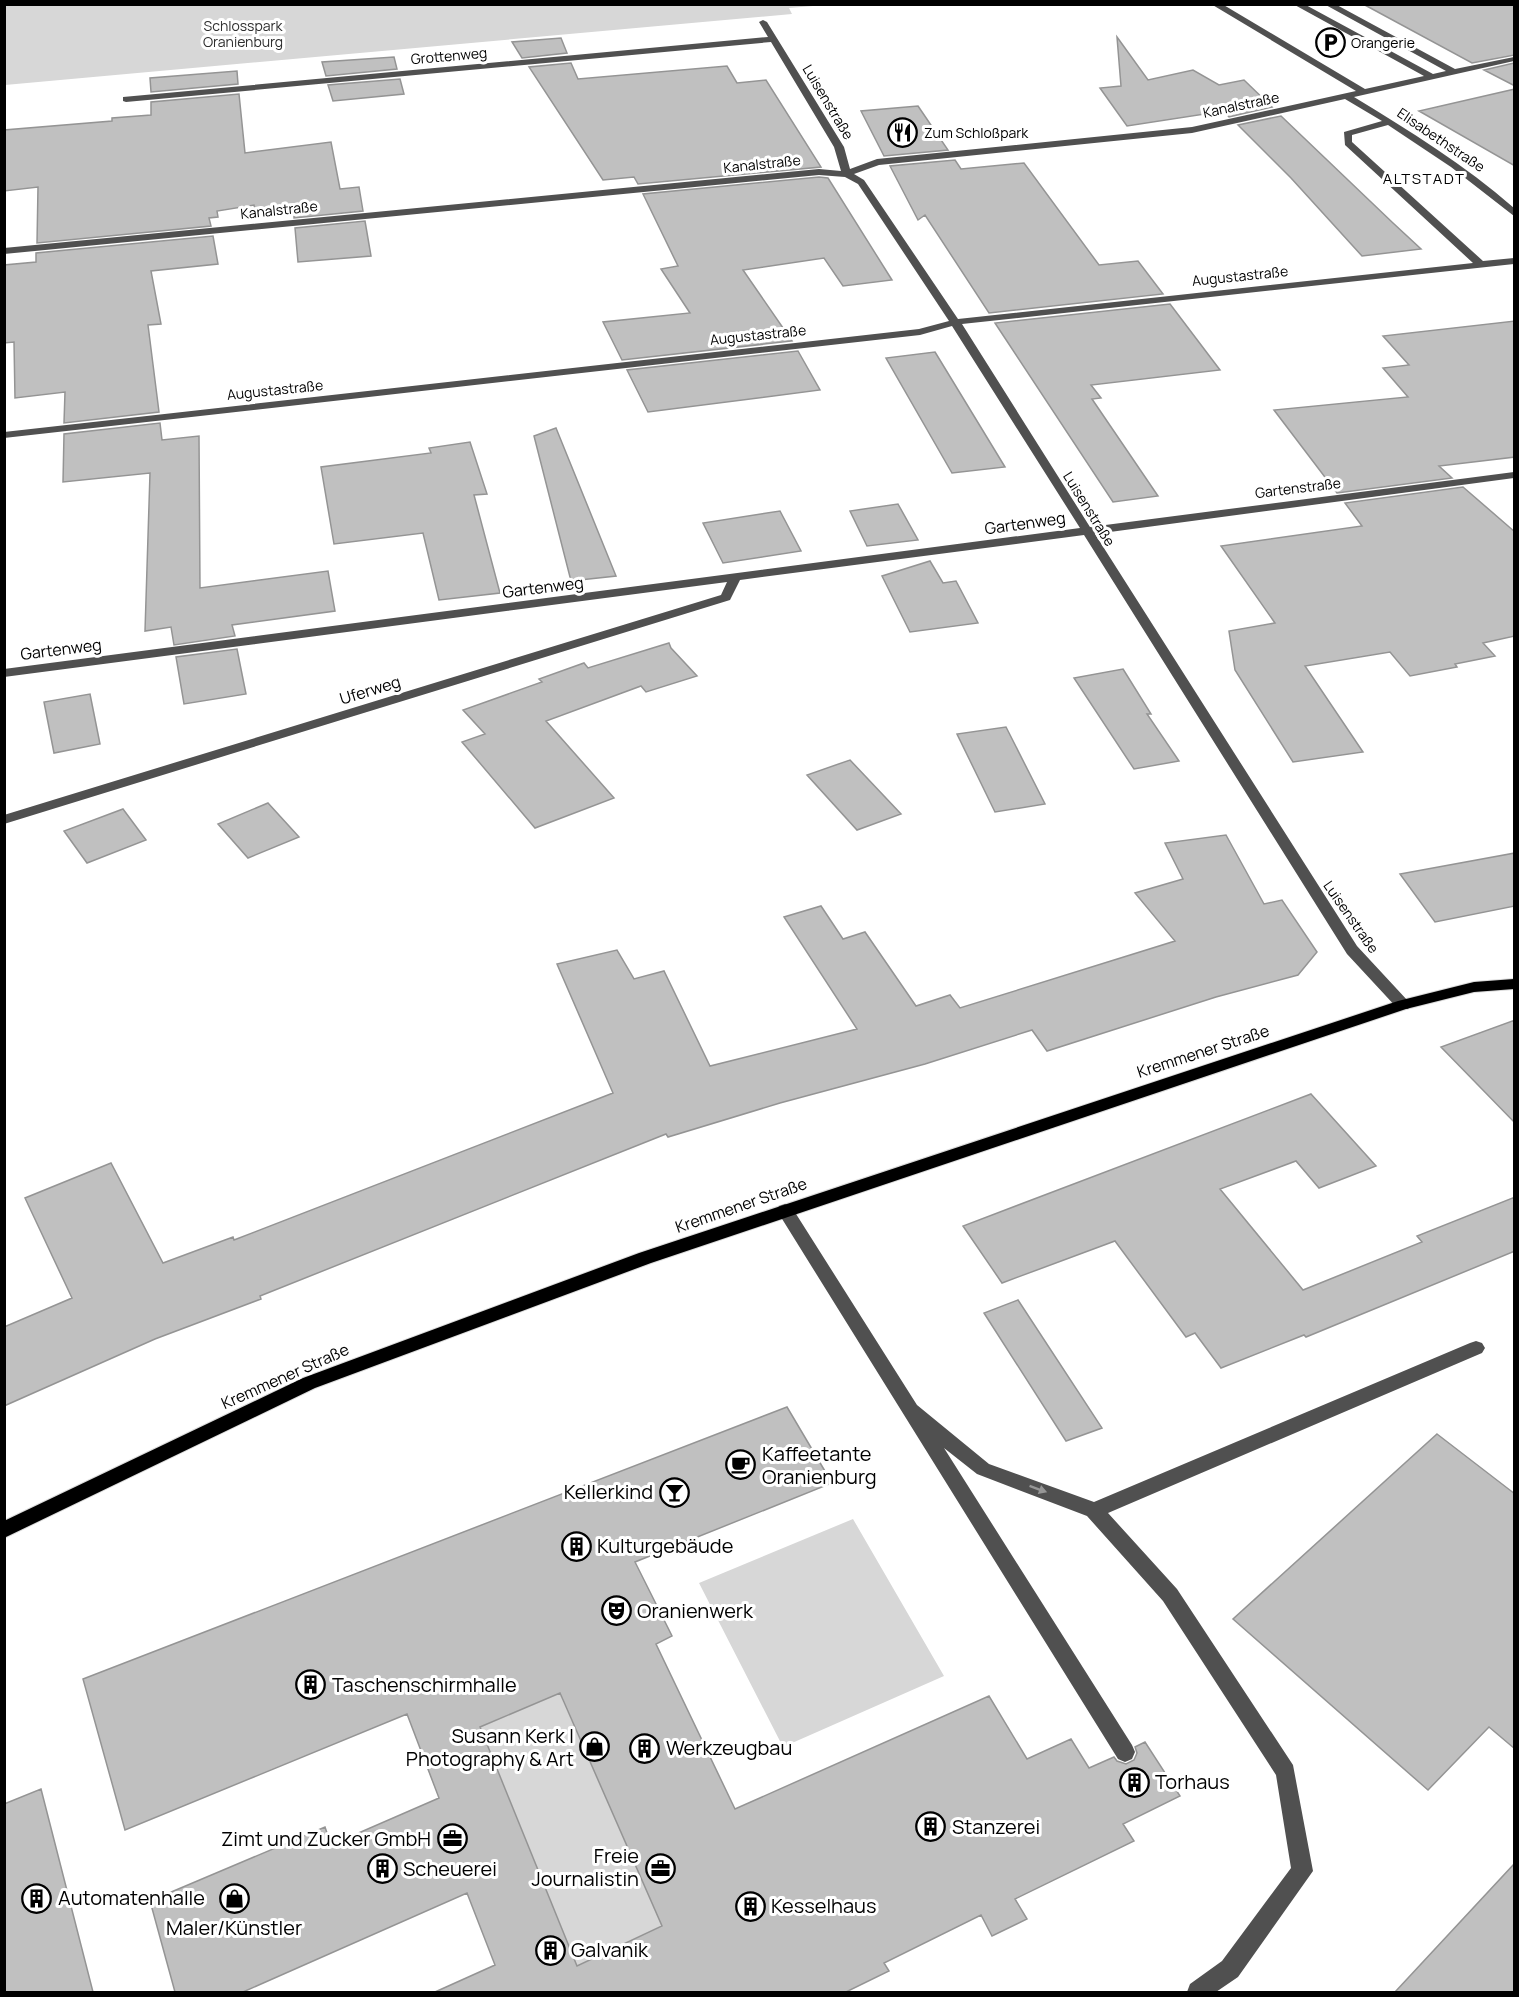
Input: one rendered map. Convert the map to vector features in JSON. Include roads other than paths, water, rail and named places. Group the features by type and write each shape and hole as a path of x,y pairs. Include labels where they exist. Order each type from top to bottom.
{"main road":[{"name":"Kremmener Straße","path":"4,1530 309,1383 633,1262 1403,1005 1474,987 1515,984"}],"street":[{"path":"1215,4 1363,92"},
{"path":"1297,4 1432,77"},
{"path":"1328,4 1454,72"},
{"name":"Luisenstraße","path":"763,21 839,147 847,174 861,182 955,322 1352,950 1403,1005"},
{"name":"Grottenweg","path":"126,99 774,39"},
{"name":"Kanalstraße","path":"7,250 819,172 847,174 877,162 1192,130 1515,59"},
{"name":"Elisabethstraße","path":"1347,96 1476,179 1515,213"},
{"path":"1390,122 1347,135 1348,143 1481,265"},
{"path":"4,238 8,241 7,250"},
{"name":"Augustastraße","path":"4,435 920,332 955,322 1515,261"},
{"name":"Gartenstraße","path":"1086,531 1515,475"},
{"name":"Gartenweg","path":"4,673 1086,531"},
{"name":"Uferweg","path":"4,820 726,597 734,579"},
{"path":"785,1210 1125,1752"},
{"path":"1094,1510 1476,1348"},
{"path":"911,1410 983,1469 1094,1510 1170,1595 1286,1772 1302,1871 1230,1969 1198,1992"}],"place":[{"name":"Orangerie","path":"1330,43"},
{"name":"Zum Schloßpark","path":"903,133"},
{"name":"Kaffeetante Oranienburg","path":"741,1465"},
{"name":"Kellerkind","path":"674,1492"},
{"name":"Kulturgebäude","path":"576,1546"},
{"name":"Oranienwerk","path":"616,1611"},
{"name":"Taschenschirmhalle","path":"311,1685"},
{"name":"Susann Kerk | Photography & Art","path":"595,1747"},
{"name":"Werkzeugbau","path":"645,1748"},
{"name":"Torhaus","path":"1134,1782"},
{"name":"Stanzerei","path":"931,1827"},
{"name":"Zimt und Zucker GmbH","path":"452,1839"},
{"name":"Freie Journalistin","path":"660,1868"},
{"name":"Scheuerei","path":"382,1869"},
{"name":"Automatenhalle","path":"37,1898"},
{"name":"Maler/Künstler","path":"234,1898"},
{"name":"Kesselhaus","path":"750,1906"},
{"name":"Galvanik","path":"550,1950"}],"district":[{"name":"ALTSTADT","path":"1424,179"}],"park label":[{"name":"Schlosspark Oranienburg","path":"243,34"}]}
